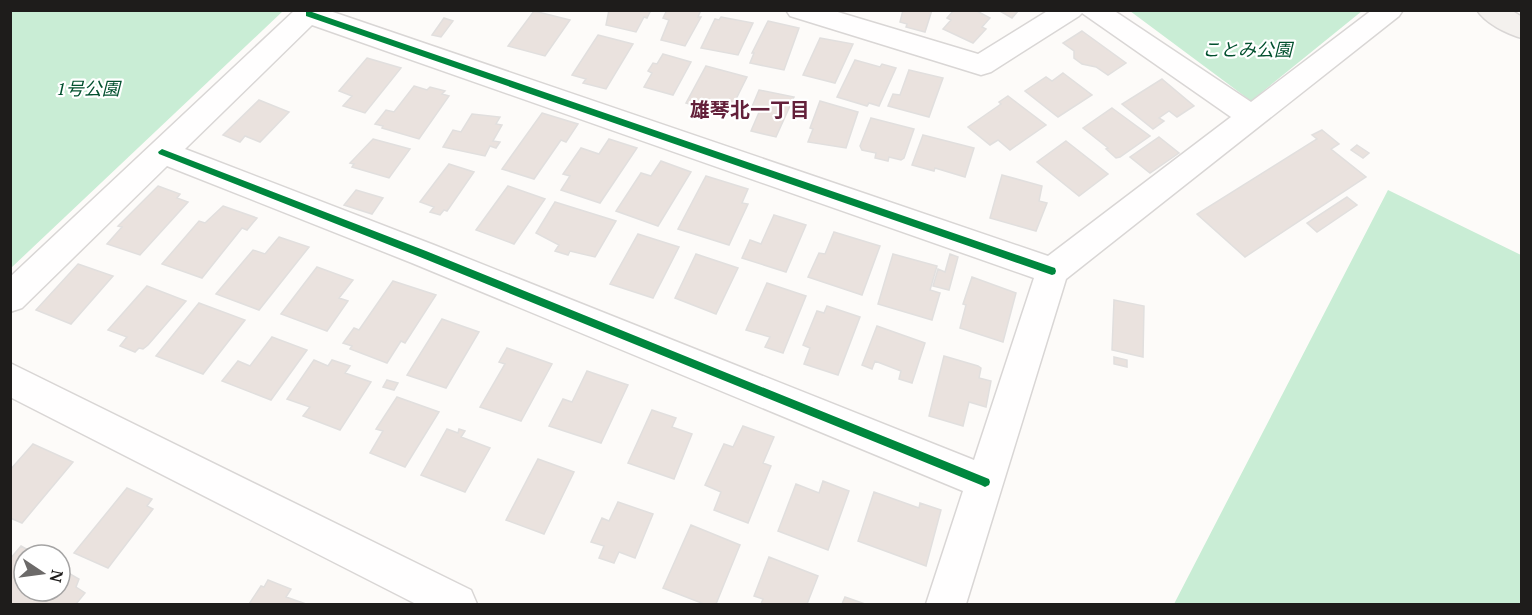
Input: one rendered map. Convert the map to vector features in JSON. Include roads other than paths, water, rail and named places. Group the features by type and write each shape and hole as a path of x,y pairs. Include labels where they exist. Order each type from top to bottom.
{"street":[{"path":"799,10 981,65 1070,10"},
{"path":"1093,10 1251,117"},
{"path":"946,604 1052,271 1390,10"},
{"path":"1490,10 1521,29"},
{"path":"10,298 310,12 1052,271"},
{"path":"162,152 423,254 985,482"},
{"path":"10,379 457,604"}],"district":[{"name":"雄琴北一丁目","path":"750,110"}],"park label":[{"name":"ことみ公園","path":"1247,50"},
{"name":"1号公園","path":"88,89"}]}
